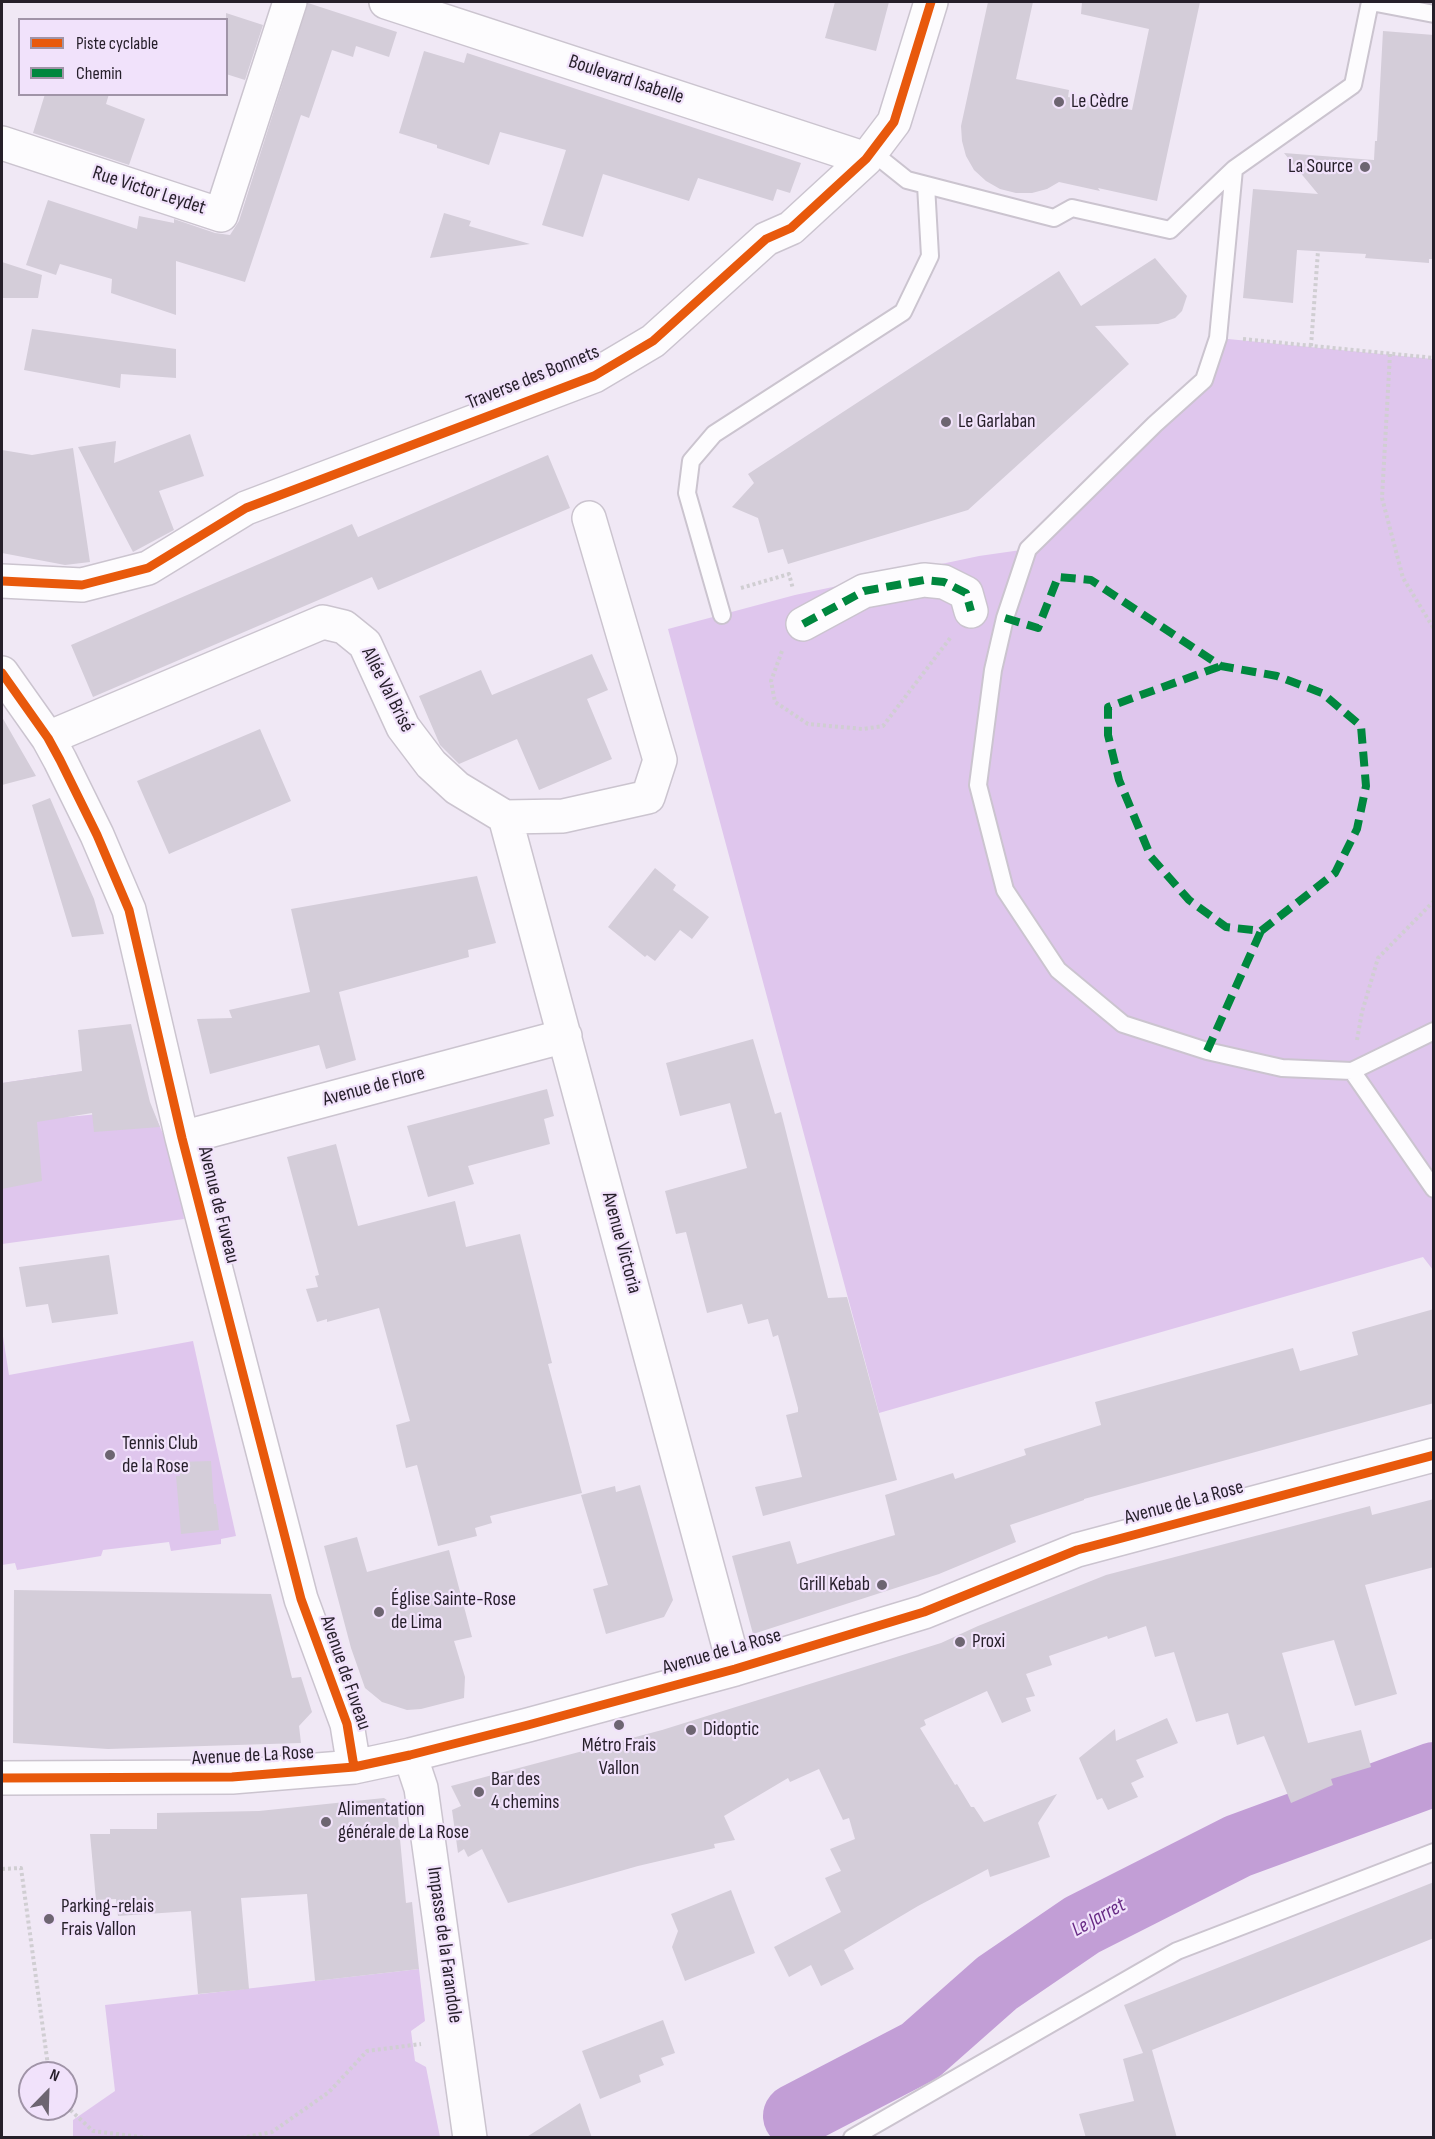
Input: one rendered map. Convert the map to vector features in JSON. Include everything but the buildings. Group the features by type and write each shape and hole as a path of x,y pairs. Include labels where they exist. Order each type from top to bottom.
{"street":[{"name":"Rue Victor Leydet","path":"2,143 221,215 290,2"},
{"name":"Boulevard Isabelle","path":"386,2 869,155"},
{"name":"Traverse des Bonnets","path":"2,581 82,585 147,568 246,508 594,376 653,341 765,238 791,228 869,155 894,122 931,2"},
{"path":"505,817 564,816 648,797 660,760 589,518"},
{"path":"803,624 864,591 924,580 944,582 966,594 971,611"},
{"name":"Allée Val Brisé","path":"48,738 323,622 344,627 365,644 403,727 431,764 457,788 505,817"},
{"name":"Avenue de Fuveau","path":"2,672 48,738 97,835 129,910 182,1138 301,1599 347,1724 354,1767"},
{"name":"Avenue Victoria","path":"505,817 735,1669"},
{"name":"Avenue de Flore","path":"182,1138 565,1036"},
{"name":"Avenue de La Rose","path":"2,1778 232,1777 354,1767 410,1755 735,1669 924,1612 1077,1550 1434,1455"},
{"name":"Impasse de la Farandole","path":"410,1755 421,1788 470,2138"}],"lane":[{"path":"869,155 907,180 1054,218 1072,208 1170,230 1234,169 1353,85 1371,2 1434,14"},
{"path":"1234,169 1218,338 1204,380 1155,424 1028,549 1005,618 993,670 978,785 1005,890 1058,970 1124,1024 1207,1051 1282,1068 1352,1071 1434,1031"},
{"path":"722,615 718,594 687,493 691,461 714,434 903,312 930,256 926,185"},
{"path":"1352,1071 1434,1189"},
{"path":"852,2138 1177,1951 1434,1852"}],"path":[{"path":"1311,346 1318,251"},
{"path":"1218,338 1434,358"},
{"path":"1390,354 1382,498 1403,578 1434,629"},
{"path":"718,594 789,574 803,624 781,652 771,681 774,702 808,724 863,729 883,726 971,611"},
{"path":"1352,1071 1362,1012 1378,958 1434,901"},
{"path":"2,1869 21,1868 47,2061"},
{"path":"241,2138 272,2132 328,2092 367,2051 458,2040"},
{"path":"78,2117 93,2131 148,2138"}],"shaded area":[{"path":"1218,338 1433,359 1433,1270 1423,1257 879,1413 668,629 795,595 979,556 1028,549 1204,380"},
{"path":"62,1074 67,1117 152,1109 167,1143 181,1193 184,1219 2,1244 2,1083"},
{"name":"Tennis Club de la Rose","path":"2,1330 9,1375 193,1341 236,1536 221,1539 221,1544 171,1551 169,1542 103,1550 101,1556 17,1570 15,1563 2,1565"},
{"path":"419,1969 425,2021 411,2031 415,2061 426,2067 440,2137 73,2138 73,2121 78,2121 78,2117 115,2091 105,2005"}],"waterway":[{"name":"Le Jarret","path":"795,2116 920,2051 997,1983 1082,1925 1238,1846 1434,1774"}],"marked path":[{"path":"1005,618 1038,628 1058,577 1091,580 1221,666 1277,676 1322,693 1361,726 1366,786 1357,829 1335,873 1261,931 1226,927 1189,900 1151,857 1119,780 1108,735 1108,707 1221,666"},
{"path":"803,624 864,591 924,580 944,582 966,593 971,611"},
{"path":"1207,1051 1261,931"}],"cycle path":[{"path":"2,581 82,585 148,568 246,508 594,376 653,341 766,239 791,228 866,159 894,122 931,2"},
{"path":"2,673 48,738 60,760 97,835 129,910 182,1138 301,1599 347,1724 354,1767"},
{"path":"2,1778 232,1777 354,1767 410,1755 735,1669 924,1612 1077,1550 1434,1455"}],"place":[{"name":"Le Cèdre","path":"1059,102"},
{"name":"La Source","path":"1365,167"},
{"name":"Le Garlaban","path":"946,422"},
{"name":"Tennis Club de la Rose","path":"110,1455"},
{"name":"Grill Kebab","path":"882,1585"},
{"name":"Église Sainte-Rose de Lima","path":"379,1612"},
{"name":"Proxi","path":"960,1642"},
{"name":"Métro Frais Vallon","path":"619,1725"},
{"name":"Didoptic","path":"691,1730"},
{"name":"Bar des 4 chemins","path":"479,1792"},
{"name":"Alimentation générale de La Rose","path":"326,1822"},
{"name":"Parking-relais Frais Vallon","path":"49,1919"}]}
